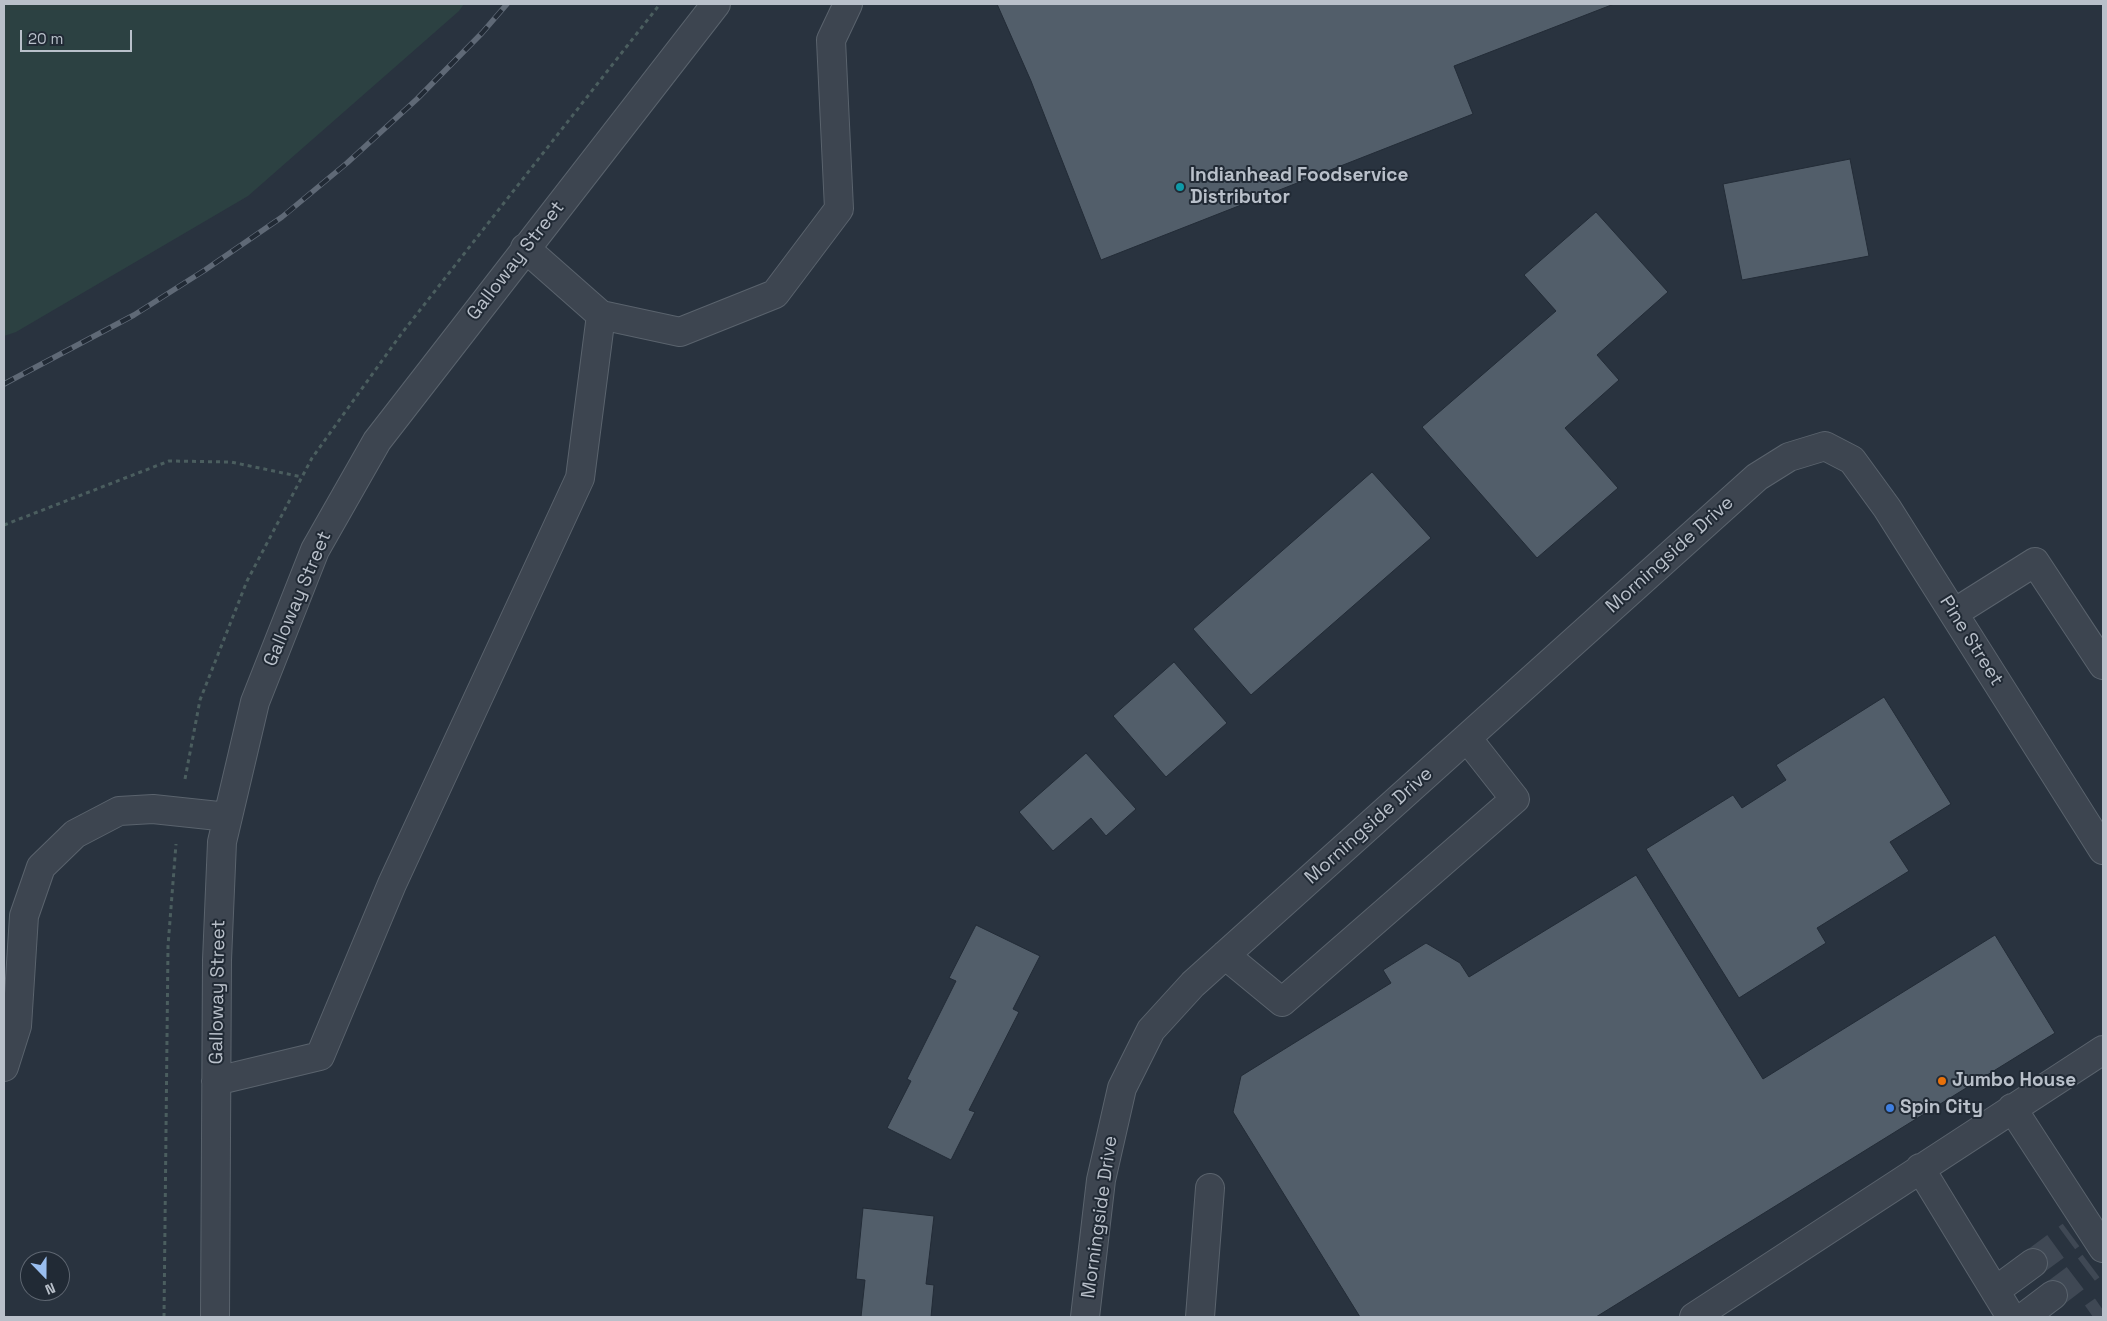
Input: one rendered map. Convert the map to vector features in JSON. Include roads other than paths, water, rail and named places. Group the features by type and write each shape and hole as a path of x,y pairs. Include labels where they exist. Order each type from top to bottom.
{"street":[{"name":"Galloway Street","path":"215,1317 217,960 220,872 222,842 255,702 315,550 377,441 716,4"},
{"path":"525,248 601,315 680,332 775,294 839,209 831,40 848,4"},
{"path":"216,1081 320,1056 392,884 580,478 601,315"},
{"name":"Pine Street","path":"1825,446 1852,460 1887,508 2103,850"},
{"name":"Morningside Drive","path":"1085,1317 1101,1180 1122,1088 1151,1030 1193,984 1757,477 1789,457 1825,446"},
{"path":"1954,613 2035,562 2103,665"},
{"path":"1225,955 1282,1002 1515,800 1466,738"},
{"path":"4,1067 17,1026 24,916 41,867 75,834 119,811 153,809 228,817"},
{"path":"1694,1317 2012,1108 2102,1054"},
{"path":"2012,1108 2079,1229 2099,1257"},
{"path":"1920,1168 2011,1317"},
{"path":"1200,1317 1210,1188"},
{"path":"1995,1291 2033,1263"},
{"path":"2024,1317 2053,1295"}],"tunnel":[{"path":"2033,1263 2071,1235"},
{"path":"2053,1295 2091,1266"},
{"path":"2093,1317 2103,1310"}],"railway":[{"path":"4,384 134,315 205,270 282,217 347,163 417,99 482,33 507,4"}],"place":[{"name":"Indianhead Foodservice Distributor","path":"1180,187"},
{"name":"Jumbo House","path":"1942,1081"},
{"name":"Spin City","path":"1890,1108"}]}
